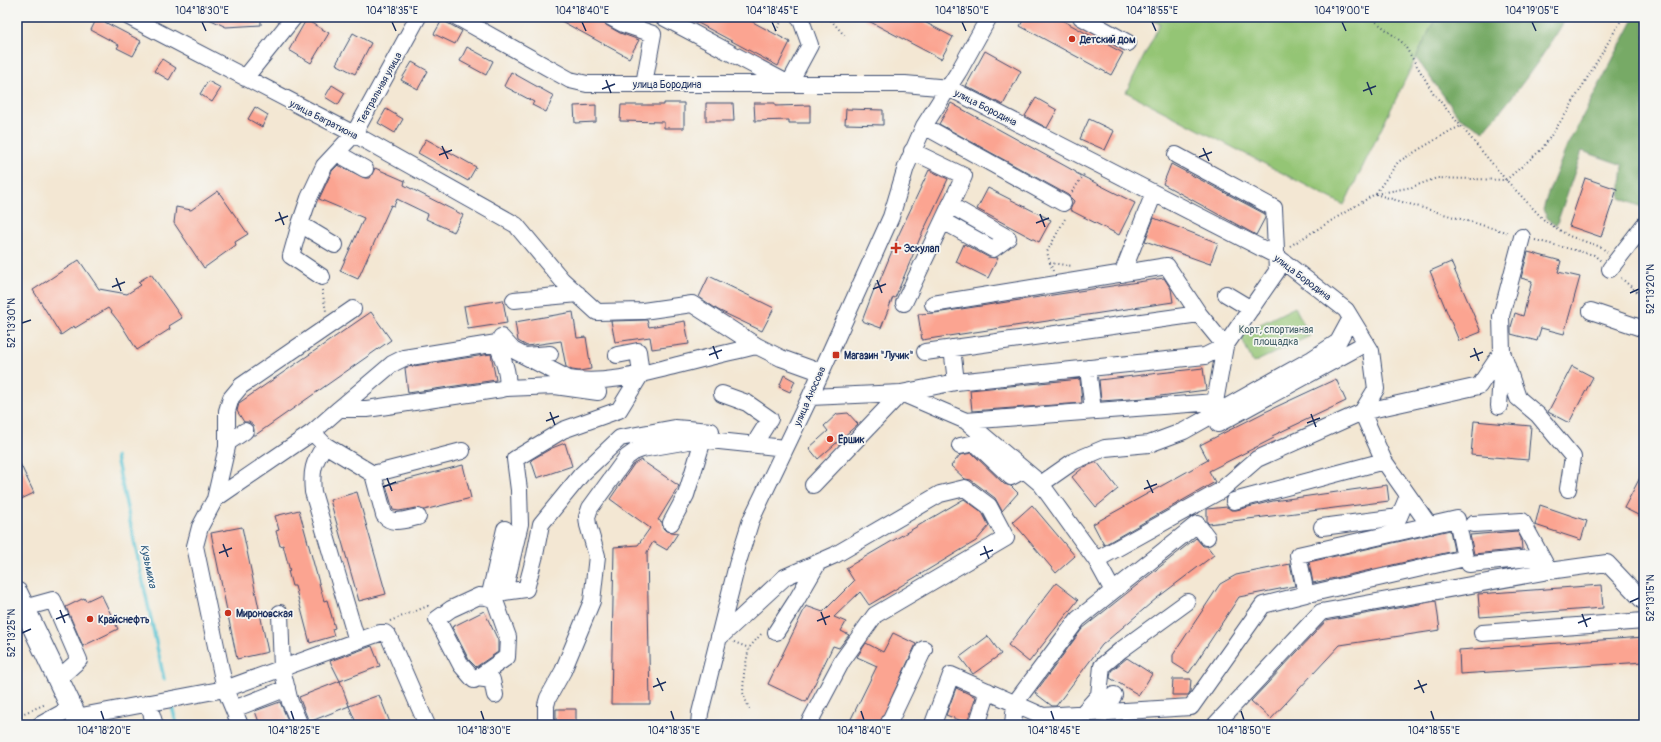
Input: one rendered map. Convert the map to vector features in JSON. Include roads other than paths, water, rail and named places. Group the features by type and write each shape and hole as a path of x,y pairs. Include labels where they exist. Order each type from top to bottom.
{"main road":[{"path":"21,600 76,717"}],"street":[{"name":"улица Багратиона","path":"129,17 354,134 516,225 562,280 578,294"},
{"path":"245,78 294,17"},
{"name":"Театральная улица","path":"322,277 291,256 309,198 324,166 354,134 418,17"},
{"name":"улица Бородина","path":"457,17 570,80 587,84 905,84 949,88 1275,255 1346,310 1371,351 1376,389 1362,412"},
{"path":"610,17 623,24 653,34 644,84"},
{"path":"663,17 789,84 810,45 801,20 798,17"},
{"name":"улица Аносова","path":"699,725 700,713 726,639 737,565 751,520 783,448 810,397 891,216 912,151 924,126 949,88 989,17"},
{"path":"1081,17 1128,43"},
{"path":"924,126 1063,203"},
{"path":"904,303 964,176 912,151"},
{"path":"337,153 365,169"},
{"path":"966,421 1215,402 1225,346 1277,271 1275,255 1274,208 1176,154"},
{"path":"1122,274 1154,193"},
{"path":"942,221 992,248 1008,238 950,205"},
{"path":"300,224 335,245"},
{"path":"1614,264 1644,225"},
{"path":"1499,406 1502,352 1501,316 1522,237"},
{"path":"933,304 1167,266 1199,314 1225,346"},
{"path":"514,300 578,294 597,312 643,310 692,304 757,346 781,358 820,372"},
{"path":"1226,294 1251,309"},
{"path":"240,725 225,689 195,546 200,528 215,500 227,443 227,411 231,398 241,386 353,309"},
{"path":"1591,311 1644,329"},
{"path":"925,352 1199,314"},
{"path":"1041,484 1074,461 1105,448 1148,444 1184,431 1312,359 1338,342 1351,318"},
{"path":"501,337 514,350 569,379 579,381 595,381 641,374 757,346"},
{"path":"215,500 313,432 392,364 404,358 497,343 506,370 506,388"},
{"path":"1218,424 1366,343"},
{"path":"810,397 901,393 956,382 1205,356 1225,346"},
{"path":"952,348 956,382"},
{"path":"496,596 520,524 519,490 515,459 563,430 619,410 641,374 638,351 617,355"},
{"path":"1096,560 1220,491 1257,459 1362,412 1479,386 1502,352"},
{"path":"1502,352 1518,398 1538,415 1573,458 1568,489"},
{"path":"525,356 550,354"},
{"path":"1088,368 1092,411"},
{"path":"339,409 367,409 502,390 506,388 555,386 598,392"},
{"path":"901,393 966,421 1041,484 1096,560 1113,591"},
{"path":"813,485 901,393"},
{"path":"722,394 747,403 770,419 758,438"},
{"path":"1362,412 1384,461 1429,525"},
{"path":"495,695 492,680 477,678 474,680 461,665 437,619 450,609 479,596 496,596 526,589 541,524 581,475 620,438 675,428 749,434 783,448"},
{"path":"227,443 245,431"},
{"path":"313,432 325,445 373,474 384,515 387,520 394,522 418,517"},
{"path":"546,725 546,705 548,698 563,671 592,601 597,556 587,517 590,508 628,457 634,452 642,449 703,440 783,448"},
{"path":"671,523 686,495 703,440"},
{"path":"960,446 975,443 1011,477 1024,470"},
{"path":"325,445 315,460 312,476 313,492 357,641"},
{"path":"373,474 462,451"},
{"path":"1234,501 1384,461"},
{"path":"726,639 785,577 835,555 940,494 965,488 989,506 1006,538 875,615 842,660 808,725"},
{"path":"1322,528 1399,517 1408,496"},
{"path":"934,725 951,675 1014,703 1038,721 1080,719 1104,712 1191,707 1264,605 1306,594 1298,555 1457,519 1465,558 1313,592"},
{"path":"1474,524 1522,521 1549,572"},
{"path":"1013,725 1014,703 1078,619 1197,524 1207,537"},
{"path":"477,678 506,657 508,637 496,596 505,529"},
{"path":"1470,564 1541,557"},
{"path":"779,627 818,563"},
{"path":"1215,725 1321,612 1607,563 1644,602"},
{"path":"21,600 53,600 79,660 58,679"},
{"path":"1080,719 1099,695 1102,666 1121,650 1187,602"},
{"path":"280,613 282,669 290,702 300,725"},
{"path":"1482,633 1644,621"},
{"path":"40,725 225,689 357,641 380,633 385,633 389,638 427,725"},
{"path":"888,725 924,648"},
{"path":"234,710 287,688"},
{"path":"977,725 988,691"},
{"path":"1104,712 1114,695"},
{"path":"148,703 155,725"}],"waterway":[{"name":"Кузьмиха","path":"116,457 164,679"},
{"name":"Кузьмиха","path":"172,707 177,725"}],"place":[{"name":"Детский дом","path":"1072,39"},
{"name":"Эскулап","path":"896,248"},
{"name":"Магазин \"Лучик\"","path":"836,355"},
{"name":"Ёршик","path":"830,439"},
{"name":"Мироновская","path":"228,613"},
{"name":"Крайснефть","path":"90,619"}],"park label":[{"name":"Корт, спортивная площадка","path":"1276,334"}]}
